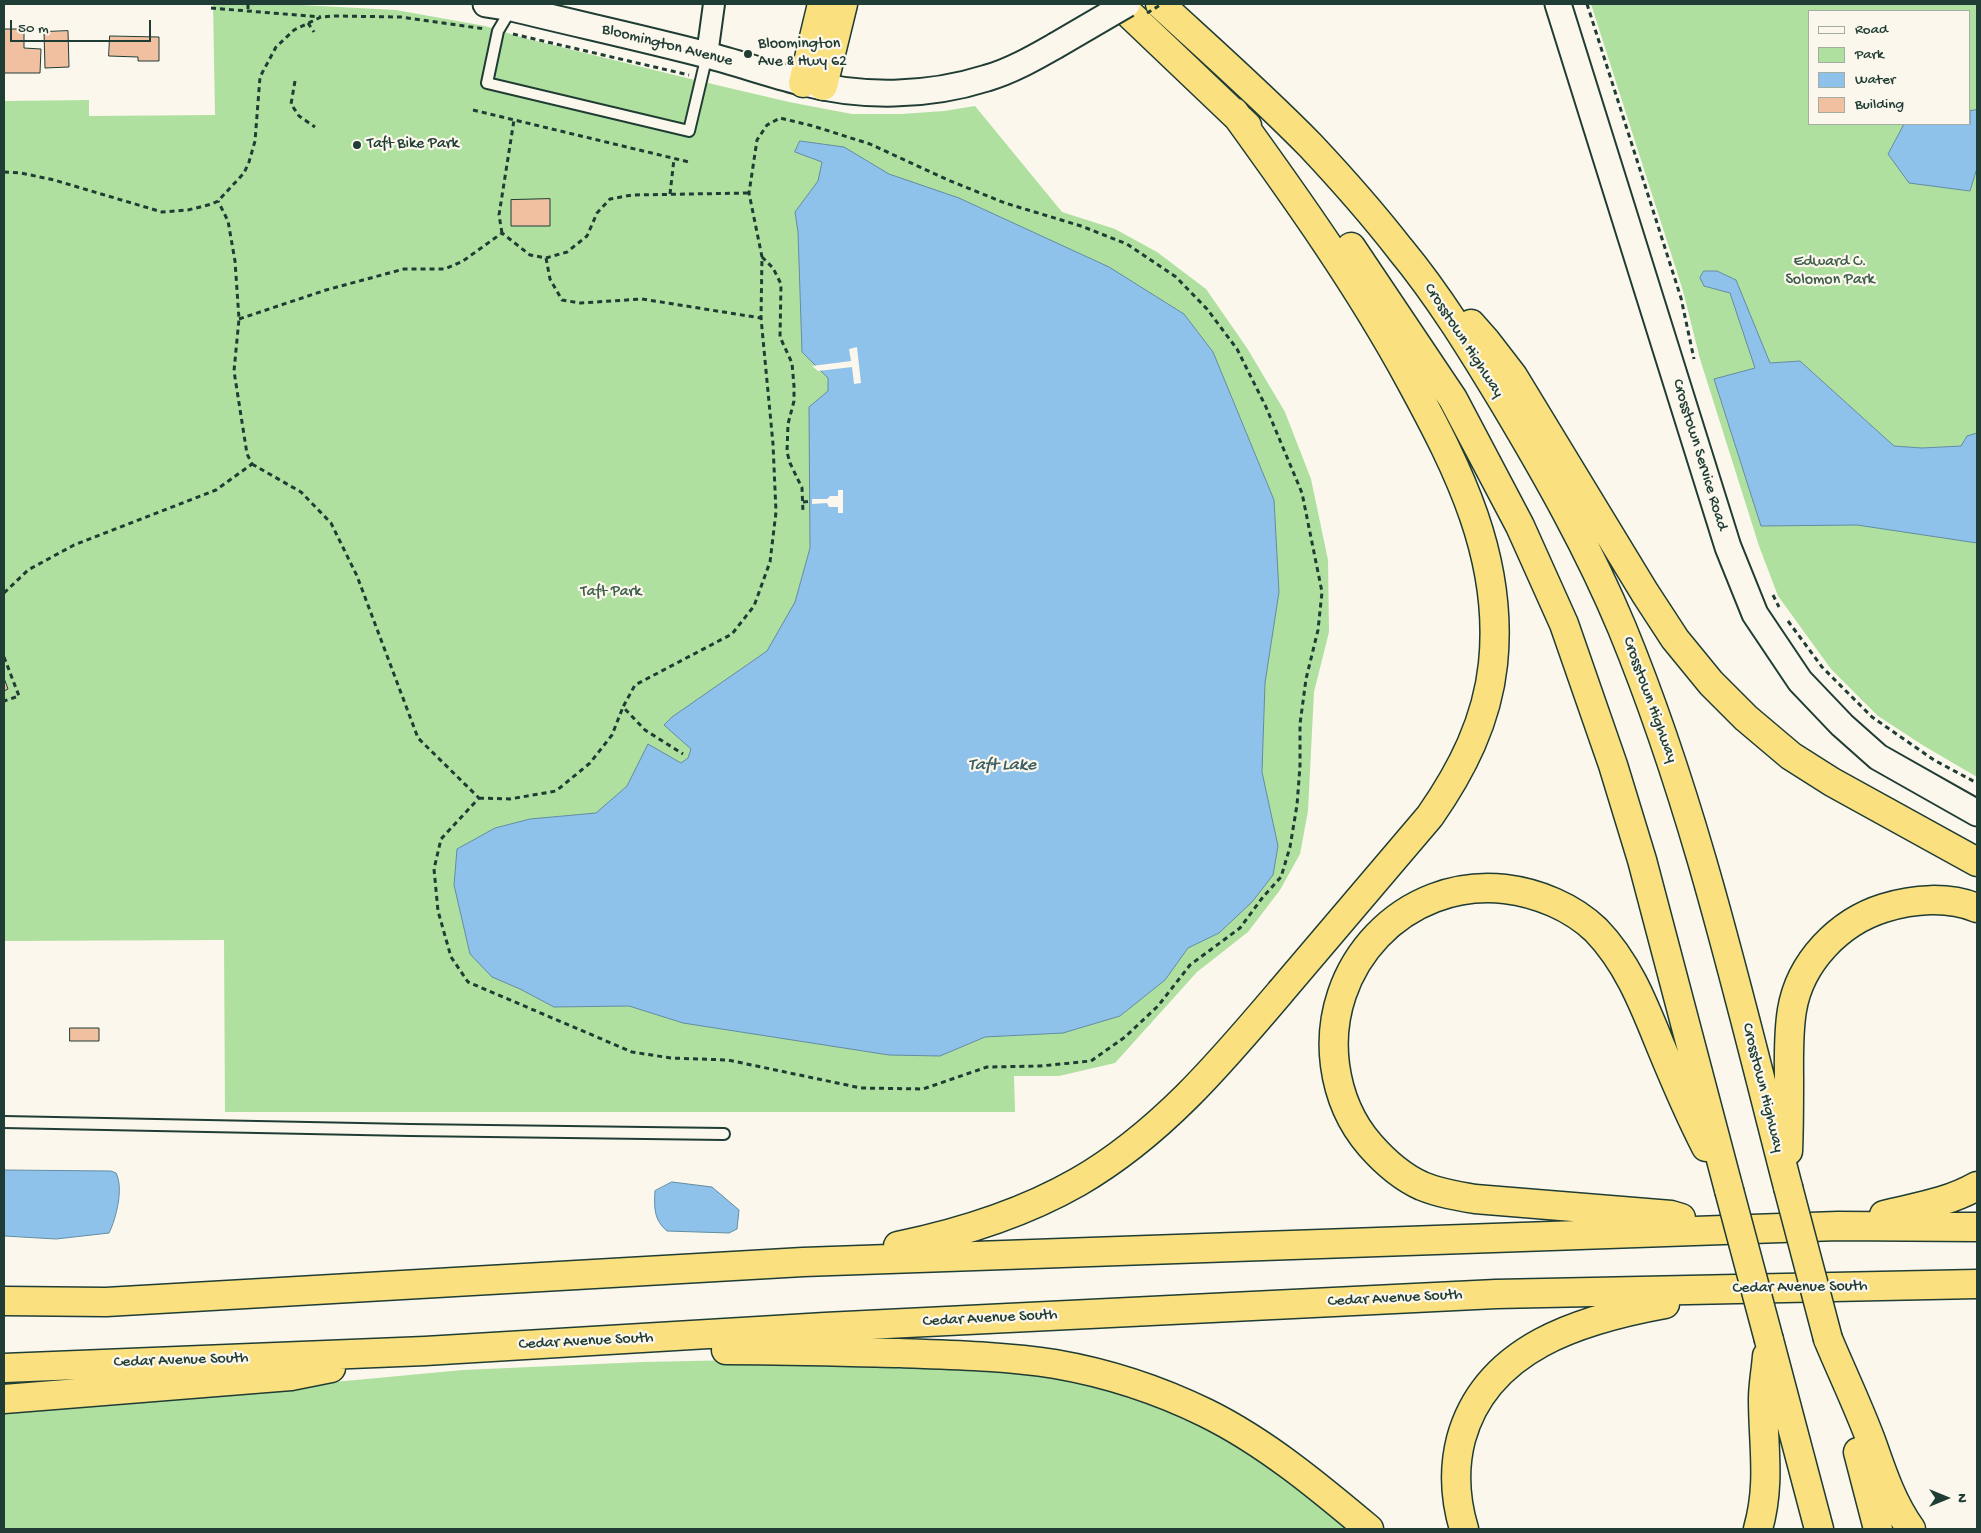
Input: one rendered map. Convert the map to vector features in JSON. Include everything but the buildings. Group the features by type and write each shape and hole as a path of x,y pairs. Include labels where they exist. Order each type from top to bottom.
{"highway":[{"path":"813,85 822,4"},
{"path":"813,85 843,4"},
{"path":"1119,4 1234,112 1298,179 1343,236 1393,307 1453,399 1524,535 1564,624 1613,764 1642,860 1819,1529"},
{"name":"Crosstown Highway","path":"1160,4 1253,89 1309,145 1403,252 1455,325 1523,434 1554,488 1591,560 1621,626 1670,755 1707,872 1878,1529"},
{"path":"803,1262 909,1244 981,1225 1032,1205 1078,1182 1151,1131 1188,1096 1245,1033 1430,816 1454,781 1470,748 1484,708 1493,665 1494,622 1492,583 1485,549 1475,516 1456,470 1431,418 1386,337 1316,226 1234,112"},
{"path":"1403,252 1486,340 1512,376 1645,593 1676,639 1711,683 1746,718 1791,756 1832,782 1977,862"},
{"path":"1729,1190 1687,1109 1636,987 1616,954 1595,930 1573,913 1544,898 1519,891 1492,888 1467,890 1450,894 1412,908 1392,921 1373,939 1354,966 1340,996 1334,1024 1334,1054 1338,1084 1347,1111 1362,1136 1382,1159 1400,1173 1422,1186 1457,1196 1671,1216 1729,1230"},
{"path":"1788,1187 1788,1044 1792,1008 1800,984 1816,955 1830,939 1850,923 1873,912 1898,904 1919,900 1946,900 1977,908"},
{"path":"1838,1226 1936,1204 1961,1195 1977,1186"},
{"path":"4,1301 106,1302 803,1262 1838,1226 1977,1227"},
{"name":"Cedar Avenue South","path":"4,1368 425,1351 825,1327 1496,1294 1977,1284"},
{"path":"1923,1286 1977,1292"},
{"path":"1464,1529 1458,1511 1455,1481 1458,1452 1465,1424 1478,1400 1496,1376 1514,1360 1536,1345 1564,1331 1593,1320 1633,1310 1740,1289"},
{"path":"1828,1339 1873,1445 1882,1475 1901,1516 1911,1529"},
{"path":"1758,1529 1763,1514 1766,1486 1763,1398 1769,1340"},
{"path":"562,1343 680,1349 972,1356 1047,1363 1092,1372 1169,1397 1207,1414 1274,1455 1314,1484 1369,1529"},
{"path":"4,1399 291,1376 425,1351"}],"street":[{"name":"Bloomington Avenue","path":"486,4 512,8 705,66 856,92 889,94 921,92 988,78 1026,63 1127,4"},
{"path":"705,66 714,4"},
{"name":"Crosstown Service Road","path":"1558,4 1728,547 1755,614 1800,680 1842,725 1878,757 1977,813"}],"lane":[{"path":"512,8 498,31 487,83 689,131 705,66"},
{"path":"4,1122 724,1134"}],"path":[{"path":"248,4 248,10"},
{"path":"1587,4 1681,298 1695,362"},
{"path":"211,8 321,17 401,17 498,31 705,66"},
{"path":"4,172 21,173 54,180 162,212 188,210 218,201 244,173 253,151 257,127 260,77 265,65 284,38 294,30 321,17"},
{"path":"308,23 314,32"},
{"path":"295,81 291,104 299,116 315,127"},
{"path":"473,110 689,162"},
{"path":"218,201 228,221 235,261 239,319 234,371 247,454 252,464 301,492 331,523 357,576 418,738 479,798 510,800 556,791 590,763 612,734 623,707 635,685 732,634 754,606 770,562 775,502 773,444 761,318 762,257 749,193 757,140 767,125 780,118 870,144 948,180 1004,203 1080,226 1127,244 1176,277 1212,316 1238,349 1266,407 1302,493 1322,592 1318,630 1306,679 1300,724 1300,766 1297,805 1290,847 1281,877 1240,928 1190,965 1158,1006 1125,1037 1091,1061 1040,1066 987,1066 923,1089 860,1088 728,1060 671,1058 632,1052 468,982 450,957 438,911 434,869 441,839 479,798"},
{"path":"514,120 499,215 502,233 530,255 546,258 567,252 587,236 597,213 610,199 632,195 749,193"},
{"path":"670,194 674,159"},
{"path":"239,319 326,290 404,270 423,268 445,269 463,261 502,233"},
{"path":"762,257 773,268 781,284 780,337 794,372 794,400 788,424 787,452 802,488 802,512"},
{"path":"546,258 550,279 562,300 580,303 642,299 761,318"},
{"path":"4,593 28,570 74,546 216,490 252,464"},
{"path":"802,502 812,501"},
{"path":"1772,593 1780,610"},
{"path":"1786,618 1822,667 1872,717 1934,760 1977,783"},
{"path":"4,657 20,696 4,702"},
{"path":"623,707 645,730 684,754"}],"green space":[{"name":"Taft Park","path":"213,4 283,4 396,10 485,26 524,38 691,79 789,102 852,114 901,114 944,111 975,106 1062,212 1115,229 1157,252 1206,289 1247,348 1285,412 1311,479 1328,560 1329,632 1314,692 1308,811 1300,854 1280,890 1248,932 1197,972 1115,1063 1059,1076 1014,1076 1015,1112 225,1112 224,940 4,941 4,101 89,100 89,116 215,115"},
{"name":"Edward C. Solomon Park","path":"1591,4 1977,4 1977,777 1878,716 1831,669 1778,596 1759,546 1700,359 1683,291"},
{"path":"832,1358 1011,1364 1157,1400 1231,1435 1358,1529 4,1529 4,1406 280,1387 463,1370 643,1362"}],"water":[{"path":"1977,110 1977,168 1970,191 1909,183 1888,154 1903,125 1971,125 1971,111"},
{"name":"Taft Lake","path":"800,141 844,147 889,174 959,198 1109,267 1184,314 1213,352 1274,500 1279,592 1265,683 1262,772 1278,846 1273,875 1252,902 1219,933 1188,948 1165,980 1120,1016 1063,1033 985,1037 940,1056 889,1055 683,1023 629,1006 554,1007 492,977 470,954 454,885 457,849 495,828 530,819 596,813 627,786 648,744 681,763 688,758 691,749 664,725 672,717 767,651 795,602 810,548 809,407 828,391 828,378 802,352 798,232 795,212 818,181 822,162 795,152"},
{"path":"1704,271 1717,271 1736,280 1770,363 1800,361 1894,446 1922,448 1961,446 1967,436 1977,433 1977,543 1857,525 1761,526 1714,379 1755,368 1730,293 1704,286 1700,278"},
{"path":"4,1170 111,1171 116,1173 119,1195 114,1220 109,1233 56,1239 4,1236"},
{"path":"672,1182 712,1187 739,1210 737,1229 729,1233 667,1231 657,1218 655,1191"}],"pier":[{"path":"857,347 861,383 854,384 852,367 818,371 812,366 851,361 849,349"},
{"path":"838,490 843,490 843,513 838,513 838,507 829,507 827,503 812,504 812,499 827,499 830,496 838,496"}],"place":[{"name":"Bloomington Ave & Hwy 62","path":"748,54"},
{"name":"Taft Bike Park","path":"357,145"}]}
